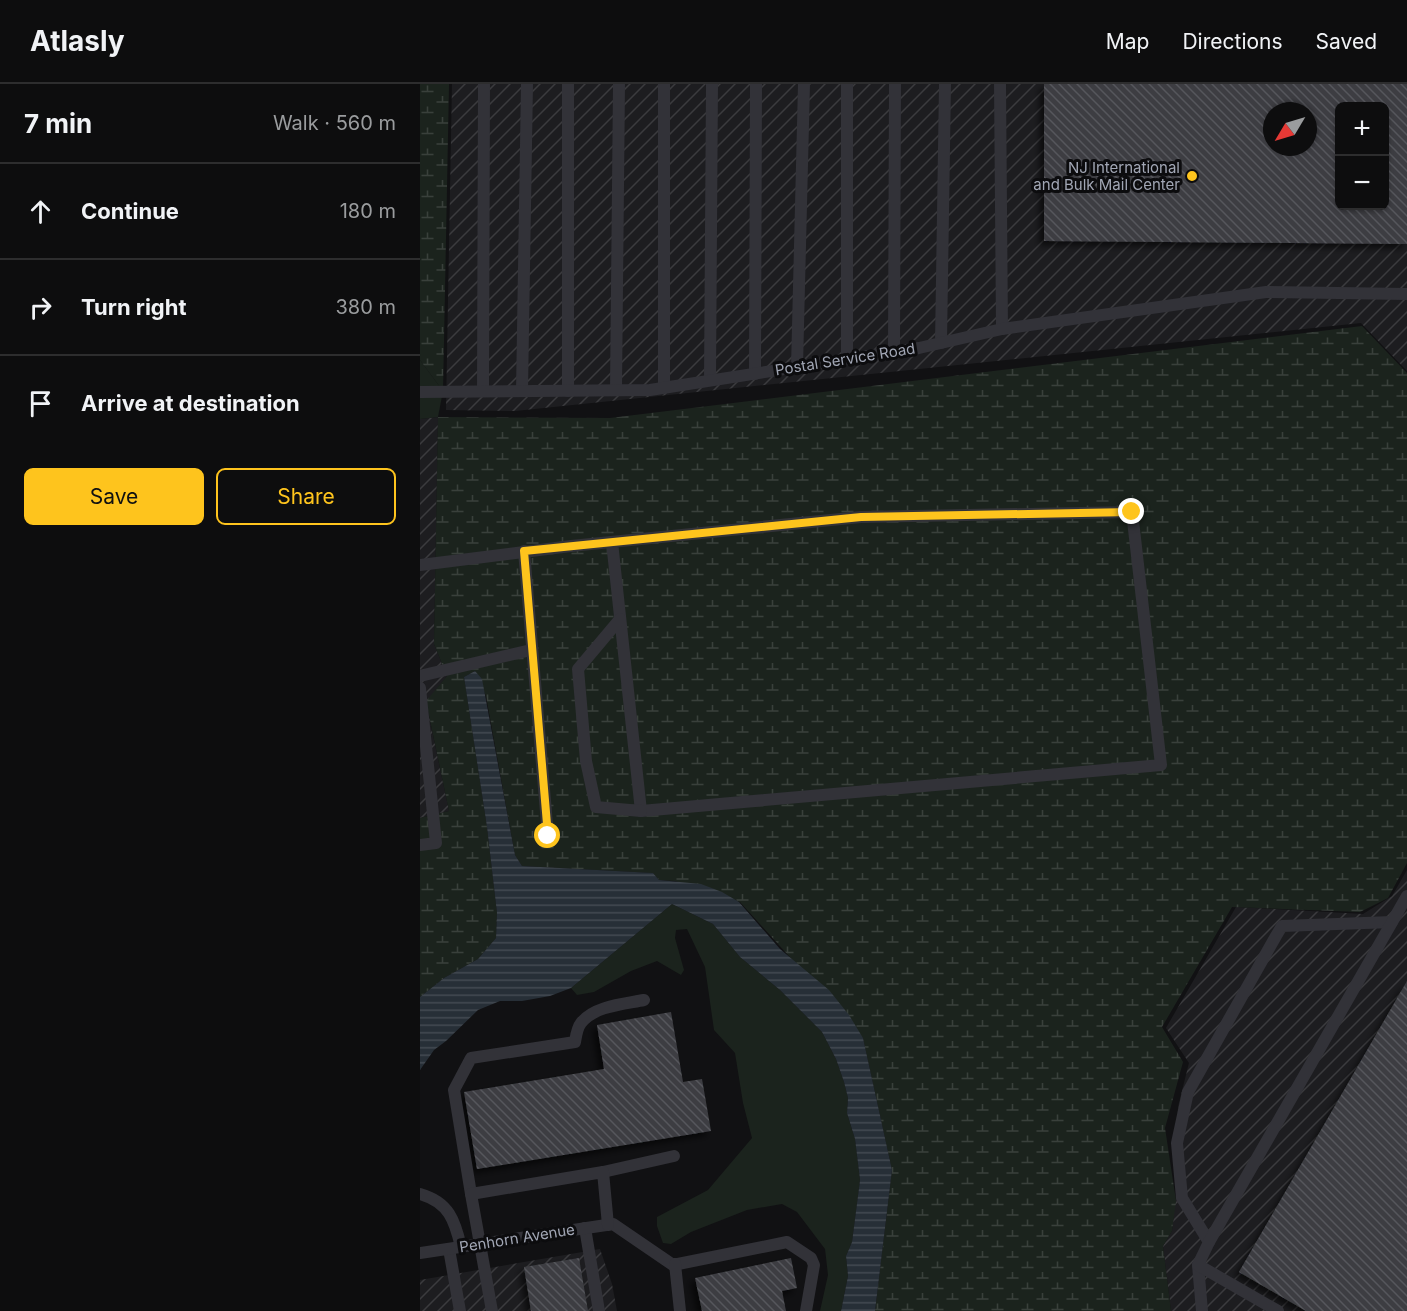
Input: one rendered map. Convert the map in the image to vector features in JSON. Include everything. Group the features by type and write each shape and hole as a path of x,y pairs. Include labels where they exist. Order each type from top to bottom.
{"street":[{"path":"483,391 484,84"},
{"path":"522,391 527,84"},
{"path":"568,84 568,391"},
{"path":"616,390 619,84"},
{"path":"664,84 664,387"},
{"path":"710,380 712,84"},
{"path":"755,374 756,84"},
{"path":"796,367 804,84"},
{"path":"847,84 847,359"},
{"path":"894,352 895,84"},
{"path":"940,343 945,84"},
{"path":"1000,84 1002,329"},
{"name":"Postal Service Road","path":"420,392 650,390 894,352 1002,329 1266,292 1407,294"},
{"path":"420,565 524,551 861,517 1132,512 1161,765 641,811 596,807 586,761 578,669 620,619"},
{"path":"612,542 641,811"},
{"path":"524,551 548,836"},
{"path":"420,676 531,650"},
{"path":"420,688 436,843 420,845"},
{"path":"1202,1311 1198,1265 1209,1242 1407,896"},
{"path":"1209,1242 1182,1198 1177,1143 1188,1092 1279,931 1282,926 1392,922"},
{"path":"492,1311 454,1090 471,1059 575,1042 579,1025 590,1015 612,1007 644,1000"},
{"path":"471,1194 603,1172 674,1156"},
{"path":"603,1172 611,1224 675,1264 787,1242 811,1258 814,1265 806,1311"},
{"path":"420,1194 431,1197 449,1212 454,1220 460,1311"},
{"name":"Penhorn Avenue","path":"420,1253 611,1224"},
{"path":"585,1228 599,1311"},
{"path":"675,1264 680,1311"},
{"path":"1198,1265 1278,1311"}],"shaded area":[{"name":"NJ International and Bulk Mail Center","path":"452,84 1407,84 1407,371 1361,323 515,411 446,410"},
{"path":"438,417 434,644 447,676 426,702 449,811 420,818 420,419"},
{"path":"475,671 482,679 515,855 522,866 653,873 659,880 701,884 722,892 739,902 780,949 829,990 849,1015 863,1038 892,1170 875,1311 841,1311 848,1276 846,1256 852,1242 860,1180 855,1139 847,1113 848,1098 836,1059 822,1032 780,990 740,957 713,924 672,904 571,988 550,996 522,1001 500,1001 478,1010 434,1050 420,1070 420,997 444,978 478,959 496,938 497,913 487,827 464,677"},
{"path":"1407,870 1407,1311 1171,1311 1163,1246 1172,1231 1176,1194 1178,1107 1189,1063 1166,1028 1236,907 1363,914 1392,896"},
{"path":"600,1249 612,1284 617,1311 420,1311 420,1280"}],"green space":[{"path":"420,84 449,84 443,391 420,360"},
{"path":"1362,326 1407,373 1407,863 1388,898 1360,912 1232,907 1162,1027 1183,1062 1165,1128 1176,1201 1172,1231 1163,1246 1171,1311 875,1311 892,1170 863,1038 740,902 675,881 659,880 653,873 522,866 515,855 486,696 475,671 464,677 487,827 497,913 496,938 478,959 444,978 420,997 420,818 449,811 426,701 447,676 434,644 438,417 610,418"},
{"path":"420,360 443,391 438,417 420,419"},
{"path":"672,904 713,924 740,957 780,990 822,1032 836,1059 848,1098 847,1113 855,1139 860,1180 852,1242 846,1256 848,1276 841,1311 820,1311 828,1275 825,1249 797,1212 782,1204 747,1210 691,1232 671,1244 663,1243 657,1226 657,1217 708,1190 752,1138 743,1103 735,1053 714,1030 705,967 687,929 676,930 675,938 684,970 681,975 657,961 631,971 594,992 577,995 571,988"}],"building":[{"name":"NJ International and Bulk Mail Center","path":"1044,84 1407,84 1407,244 1044,241"},
{"path":"1407,981 1407,1311 1306,1311 1239,1272"},
{"path":"671,1012 683,1082 702,1079 711,1131 477,1169 464,1092 604,1069 597,1025"},
{"path":"579,1258 588,1311 531,1311 524,1267"},
{"path":"791,1258 797,1288 782,1291 786,1311 702,1311 695,1278"}],"place":[{"name":"NJ International and Bulk Mail Center","path":"1192,176"}],"route":[{"path":"548,836 524,551 861,517 1132,512"}]}
